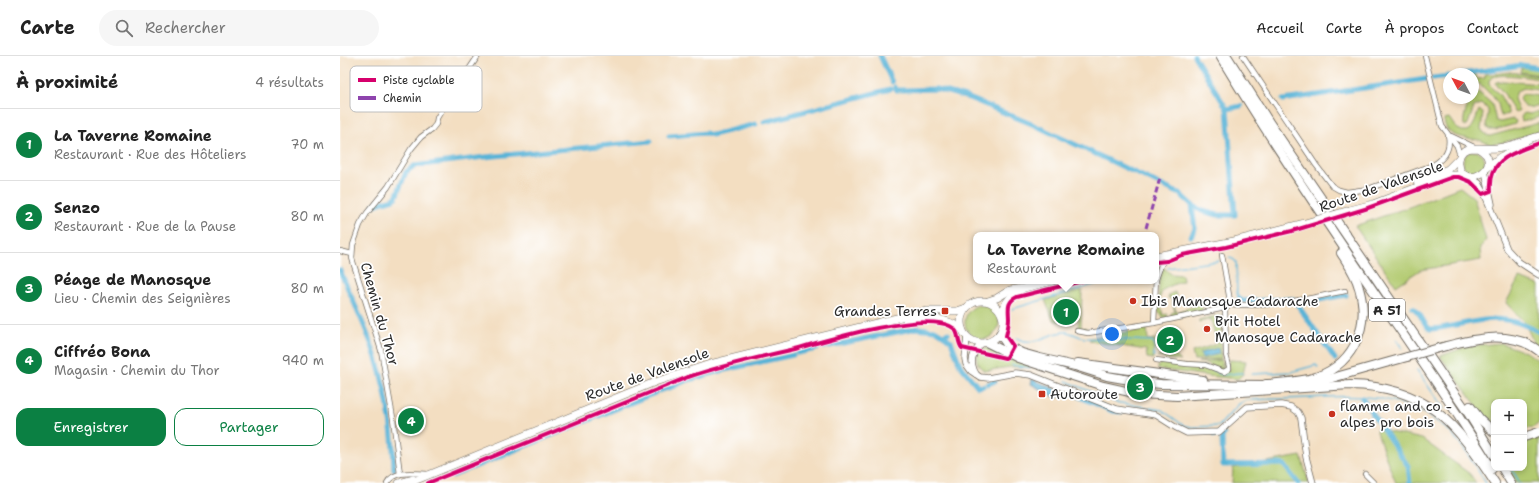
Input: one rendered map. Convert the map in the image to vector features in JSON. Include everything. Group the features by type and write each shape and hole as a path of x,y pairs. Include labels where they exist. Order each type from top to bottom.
{"highway":[{"name":"A 51","path":"1220,56 1272,139 1348,254 1425,365 1500,483"},
{"name":"A 51","path":"1228,56 1269,122 1414,333 1491,450"},
{"path":"1259,385 1310,379 1336,366 1347,356 1356,344 1364,313 1359,288 1352,272 1314,212 1272,139"},
{"path":"1414,333 1424,342 1475,414 1491,430"},
{"path":"1000,334 1011,348 1100,377 1157,387 1182,388 1234,385"},
{"path":"1283,390 1329,382 1474,339 1496,337 1515,340 1529,345 1539,351"},
{"path":"1447,348 1481,341 1502,341 1514,342 1539,355"},
{"path":"985,343 1018,358 1102,386 1139,394 1164,396 1362,386 1389,389 1409,396 1435,410 1455,428 1495,483"},
{"path":"1075,366 1107,376 1161,384 1286,385 1325,380 1408,359"},
{"path":"1049,360 1234,385"},
{"path":"1049,360 1075,366 1152,377 1234,385"},
{"path":"1527,436 1539,432"},
{"path":"1504,471 1511,483"}],"main road":[{"path":"1539,136 1508,146 1486,149 1467,149 1460,157 1459,167 1468,176 1480,175 1500,157 1539,139"},
{"path":"1477,148 1483,151 1488,159 1486,170"},
{"name":"Route de Valensole","path":"1351,209 1448,169 1460,157"},
{"name":"Route de Valensole","path":"1159,255 1234,241 1305,223 1373,204 1450,175 1468,176"},
{"path":"1024,288 1009,299 1004,305 1004,321 1000,334 995,339 985,343 976,342 967,337 962,329 961,320 966,308 975,301 988,301 997,298 1010,290 1041,284"},
{"path":"988,301 997,306 1003,315"},
{"name":"Route de Valensole","path":"411,483 626,393 676,374 710,364 924,311 952,311 966,308"},
{"name":"Route de Valensole","path":"882,322 932,318 949,321 962,329"},
{"name":"Route de Valensole","path":"399,483 430,474"}],"street":[{"name":"Chemin du Thor","path":"471,66 478,56"},
{"path":"1243,56 1316,166 1329,183 1339,190 1351,192 1368,189 1433,164 1440,160 1446,153 1449,143 1448,135"},
{"path":"1425,56 1442,126 1457,146 1460,157"},
{"name":"Chemin du Thor","path":"400,474 393,418 381,350 354,265 352,254 357,233 367,213 388,187 411,149 436,124 437,118 441,112"},
{"path":"1448,135 1477,148"},
{"path":"1486,170 1496,224"},
{"path":"1468,176 1481,186 1504,244 1510,253 1525,266 1539,275"},
{"path":"340,251 352,254"},
{"path":"1159,270 1170,253"},
{"path":"1077,331 1088,333 1154,323 1225,308 1229,304 1229,296 1222,255"},
{"path":"1154,323 1156,284"},
{"path":"1229,304 1278,304 1345,291"},
{"path":"1156,360 1205,365 1220,371 1227,370 1229,367 1226,354 1225,308"},
{"path":"967,337 966,363 970,370 978,376 988,378 1015,373 1035,376 1117,409 1156,415 1187,433 1220,432 1242,410 1250,406 1289,406 1296,410 1300,416 1306,457 1313,483"},
{"path":"978,376 973,368 972,360 974,351 985,343"},
{"path":"387,483 391,477 400,474 430,474"},
{"path":"1365,474 1374,483"}],"green space":[{"path":"1539,66 1539,75 1520,72 1521,68"},
{"path":"1510,72 1539,76 1539,79 1508,75 1493,77 1489,80 1490,86 1499,94 1508,111 1508,114 1501,116 1498,104 1494,98 1479,84 1479,79 1485,78 1485,74"},
{"path":"1503,81 1539,84 1539,90 1524,88 1517,91 1514,99 1519,111 1514,112 1505,95 1495,83"},
{"path":"1479,93 1492,104 1496,121 1500,122 1513,119 1516,121 1515,124 1495,130 1489,130 1486,125 1488,110 1485,106 1480,104 1474,107 1466,126 1464,125 1464,116 1469,104 1479,104"},
{"path":"1523,94 1539,96 1539,105 1530,108 1525,107 1520,99"},
{"path":"1479,110 1483,113 1481,129 1486,135 1490,136 1539,123 1539,131 1511,140 1492,144 1457,136 1452,134 1445,126 1444,119 1449,118 1456,128 1462,131 1467,131 1473,126"},
{"path":"1539,111 1539,117 1522,122 1521,117 1524,113 1530,114"},
{"path":"1474,151 1482,154 1485,162 1482,170 1474,173 1466,170 1463,162 1466,154"},
{"path":"1460,187 1474,198 1486,240 1480,248 1481,260 1420,270 1396,286 1355,226"},
{"path":"1162,268 1171,274 1182,275 1183,281 1169,286 1162,292 1161,295 1160,300 1163,315 1167,314 1168,318 1164,318 1158,312 1159,280"},
{"path":"1519,278 1539,285 1539,347 1534,343 1524,322 1506,303"},
{"path":"1082,290 1081,328 1085,327 1087,330 1078,329 1079,305 1069,303 1063,304 1057,312 1060,321 1053,320 1045,300"},
{"path":"1175,292 1177,299 1173,301 1179,316 1172,318 1171,313 1175,312 1171,298 1168,298 1170,294"},
{"path":"1201,304 1203,311 1181,316 1180,311"},
{"path":"979,305 985,305 994,310 998,316 998,328 994,334 985,339 979,339 970,334 965,325 965,319 970,310"},
{"path":"1221,315 1221,359 1194,360 1192,352 1217,344 1211,319 1199,322 1199,320"},
{"path":"1147,329 1148,340 1155,339 1153,359 1147,358 1146,350 1090,341 1090,338"},
{"path":"1501,343 1528,353 1539,361 1539,423 1534,427 1527,428 1527,399 1491,399 1491,421 1485,417 1440,356 1469,346"},
{"path":"987,348 1012,360 1030,365 1029,367 1009,367 985,371 978,363 977,352 980,349"},
{"path":"1174,354 1181,361 1157,357"},
{"path":"1222,360 1222,368 1224,368 1224,362 1227,362 1227,368 1225,370 1198,362"},
{"path":"1229,360 1246,361 1243,374 1238,379 1158,369 1162,362 1184,366 1203,366 1229,371"},
{"path":"1376,429 1422,439 1470,474 1476,483 1396,483"},
{"path":"1539,435 1539,483 1515,483 1508,471 1527,471 1527,440"},
{"path":"1301,456 1309,483 1232,483 1233,468"}],"water":[{"path":"1218,348 1219,354 1202,358 1200,353"},
{"path":"1032,379 1060,391 1061,396 1056,398 1031,384"}],"waterway":[{"path":"880,56 892,82"},
{"path":"1161,185 1180,194 1192,205 1202,211 1218,215 1235,215 1227,109 1194,56"},
{"path":"1479,71 1522,65 1539,68"},
{"path":"1433,78 1443,77"},
{"path":"1283,100 1426,79"},
{"path":"895,87 896,90 937,89 969,98 1034,125 1157,183"},
{"path":"764,122 890,89"},
{"path":"1227,109 1241,106"},
{"path":"669,136 706,133 712,135 756,124"},
{"path":"374,205 396,197 406,172 414,166 485,157 651,141"},
{"path":"1191,236 1195,229 1192,205"},
{"path":"1229,258 1236,262 1237,293 1239,299"},
{"path":"1168,268 1219,261"},
{"path":"340,270 377,361 388,407 394,469"},
{"path":"1012,309 1096,284"},
{"path":"1302,303 1346,295"},
{"path":"1239,299 1243,301 1293,299"},
{"path":"1297,304 1335,359"},
{"path":"1413,308 1430,329 1483,320 1501,319 1519,323 1539,332"},
{"path":"824,347 917,328 935,330 943,335 948,333"},
{"path":"1017,338 1024,341 1030,341 1061,332 1067,332 1085,338 1152,341 1155,345 1154,356"},
{"path":"943,335 951,341 960,365 978,387 983,386"},
{"path":"1396,339 1402,348"},
{"path":"798,353 817,349"},
{"path":"660,391 685,381 716,372 793,355"},
{"path":"1012,365 1031,368"},
{"path":"1251,374 1291,372 1316,365 1318,368"},
{"path":"1196,367 1208,368"},
{"path":"1213,370 1224,375 1243,373"},
{"path":"1417,370 1444,409"},
{"path":"988,384 995,381"},
{"path":"1066,381 1115,402 1162,410 1183,425 1192,427 1219,426 1239,404 1247,400 1347,397 1384,399 1419,410 1435,420 1451,433 1465,450 1486,483"},
{"path":"452,476 655,393"},
{"path":"1080,397 1112,411 1122,412"},
{"path":"1362,398 1408,466 1410,483"},
{"path":"1478,409 1491,422"},
{"path":"1214,435 1224,434 1222,437 1223,465 1283,464 1298,483"},
{"path":"1513,471 1520,483"}],"marked path":[{"path":"1146,228 1160,178"}],"cycle path":[{"path":"1159,262 1167,261 1182,255 1226,247 1292,231 1365,209 1453,177 1459,177 1471,182 1483,194 1491,191 1491,180 1494,171 1504,158 1539,143"},
{"path":"428,483 688,377 850,334 918,322 936,323 953,328 957,333 962,348 1005,358 1013,346 1006,336 1009,321 1009,306 1011,301 1017,297 1070,284"}],"place":[{"name":"Ibis Manosque Cadarache","path":"1133,301"},
{"name":"Grandes Terres","path":"945,311"},
{"name":"La Taverne Romaine","path":"1066,312"},
{"name":"Brit Hotel Manosque Cadarache","path":"1207,329"},
{"name":"Senzo","path":"1170,340"},
{"name":"Péage de Manosque","path":"1140,387"},
{"name":"Autoroute","path":"1042,394"},
{"name":"flamme and co - alpes pro bois","path":"1332,414"},
{"name":"Ciffréo Bona","path":"411,421"}]}
